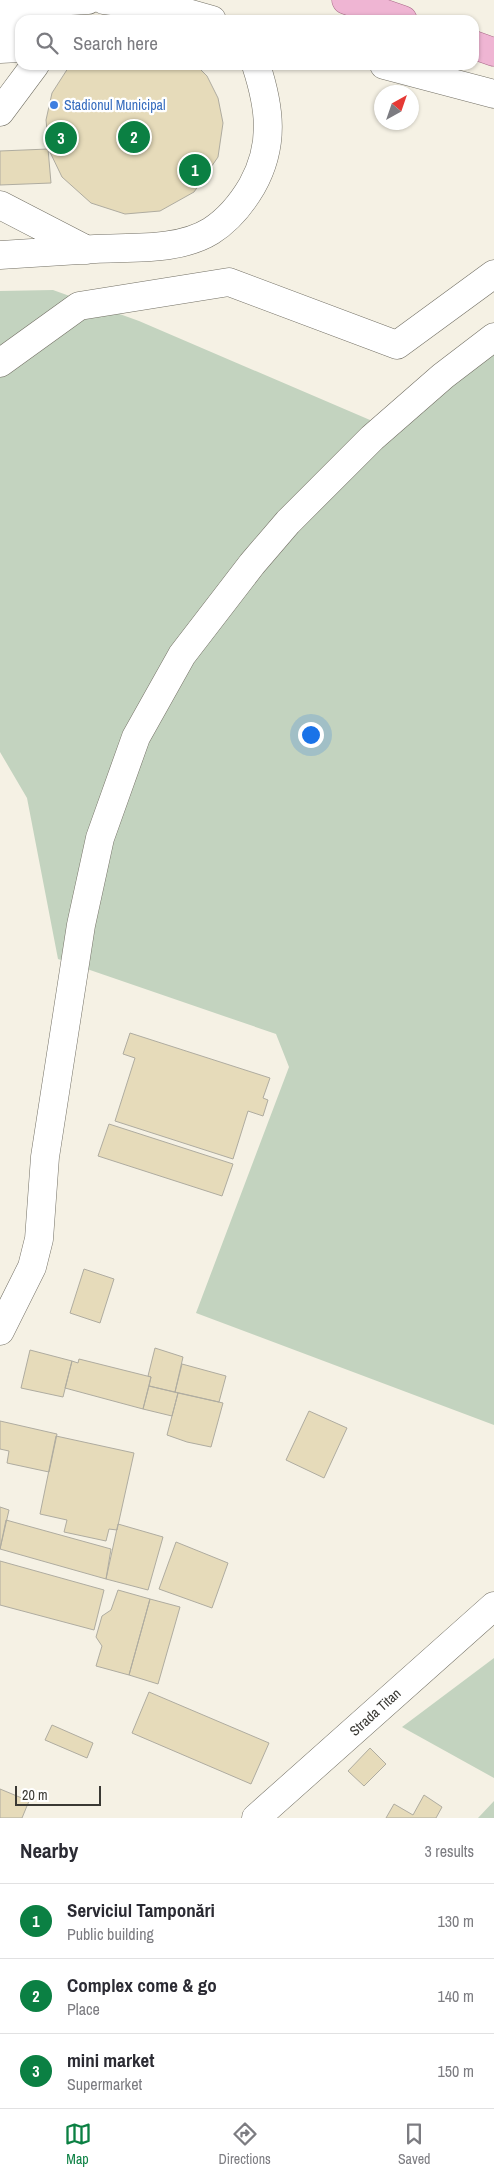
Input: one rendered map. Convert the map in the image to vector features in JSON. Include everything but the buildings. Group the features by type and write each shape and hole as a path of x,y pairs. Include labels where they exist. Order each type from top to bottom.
{"main road":[{"path":"346,0 389,15"},
{"path":"479,47 494,52"}],"lane":[{"path":"0,5 88,0"},
{"path":"80,15 97,0"},
{"path":"104,0 170,8 194,15"},
{"path":"0,27 15,26"},
{"path":"0,49 15,48"},
{"path":"0,76 31,70"},
{"path":"0,111 31,70"},
{"path":"0,255 164,246 192,239 211,231 231,215 245,198 262,169 269,134 265,93 258,70"},
{"path":"403,70 494,94"},
{"path":"0,205 87,250"},
{"path":"0,225 37,223"},
{"path":"0,363 79,306 229,282 397,345 494,274"},
{"path":"0,1331 32,1267 39,1238 46,1156 81,925 100,838 136,737 182,656 252,564 288,522 372,438 443,376 494,337"},
{"name":"Strada Titan","path":"256,1818 494,1606"}],"green space":[{"path":"53,290 139,321 398,432 494,343 494,1425 196,1313 289,1067 276,1034 58,959 27,798 0,752 0,291"},
{"path":"494,1658 494,1778 402,1727"},
{"path":"494,1801 494,1818 478,1818"}],"place":[{"name":"Stadionul Municipal","path":"54,105"},
{"name":"Complex come & go","path":"134,137"},
{"name":"mini market","path":"61,138"},
{"name":"Serviciul Tamponări","path":"195,170"}]}
